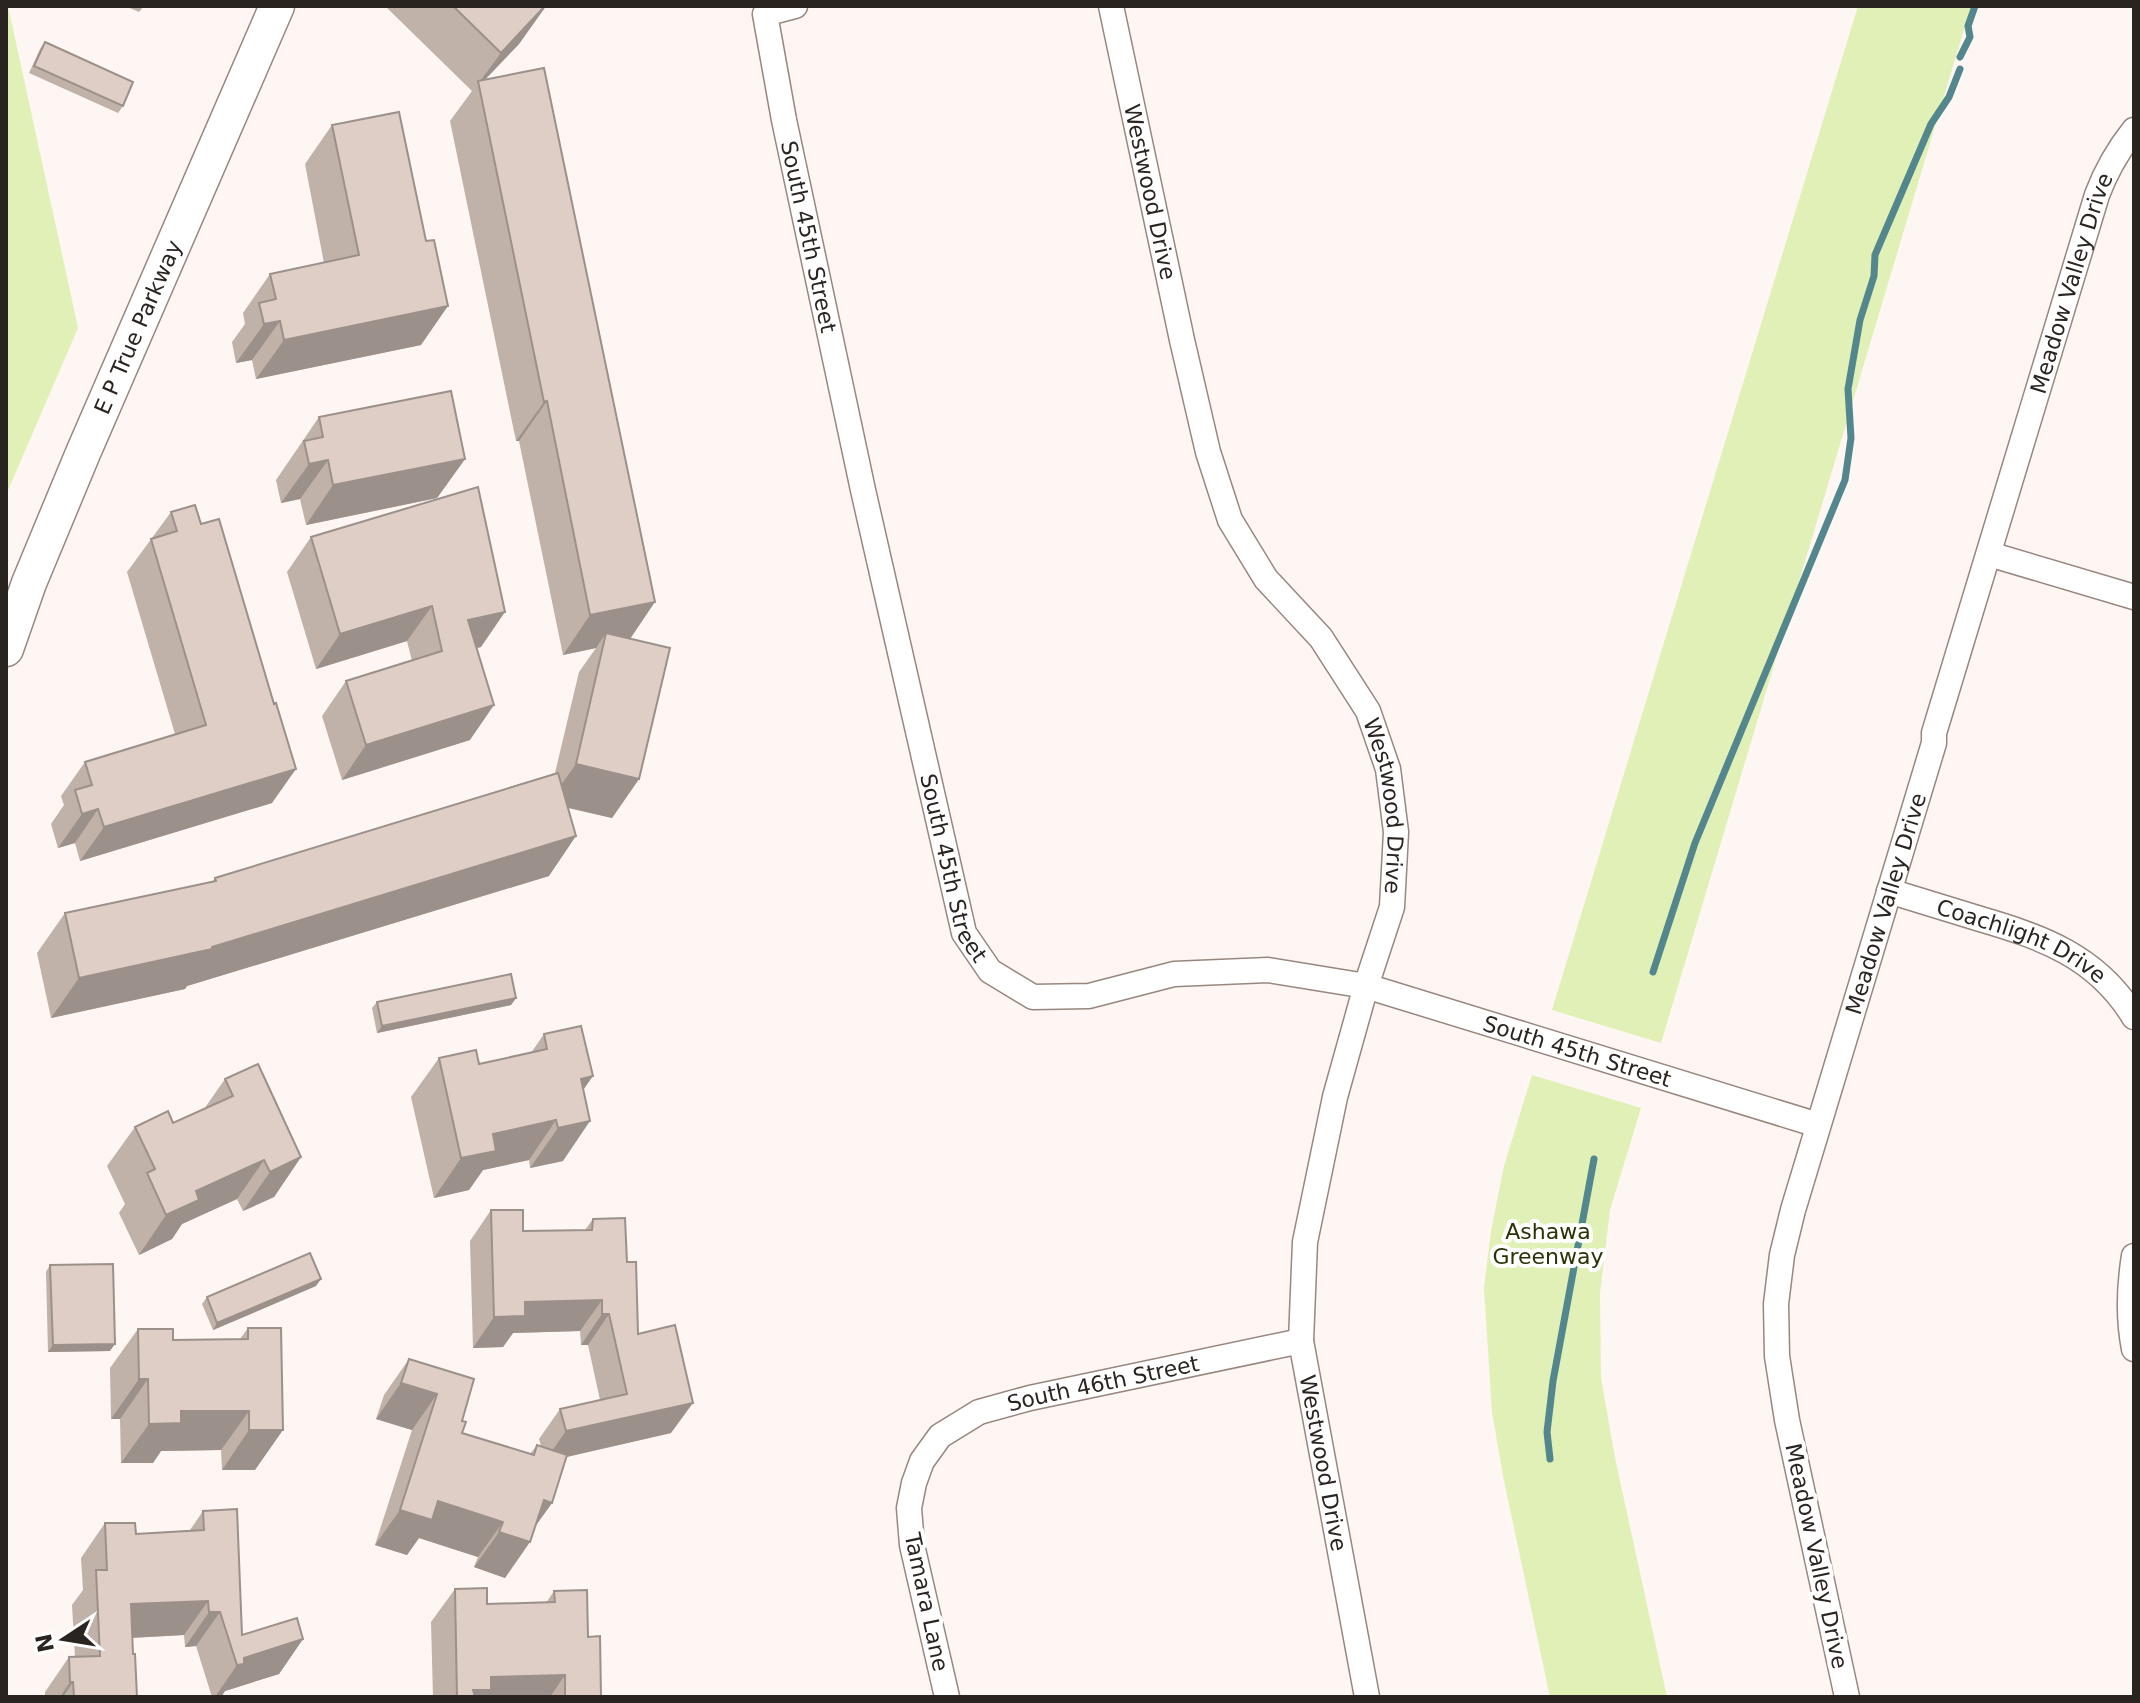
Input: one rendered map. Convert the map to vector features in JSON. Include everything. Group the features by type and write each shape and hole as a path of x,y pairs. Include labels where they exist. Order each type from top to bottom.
{"main road":[{"name":"E P True Parkway","path":"6,649 29,583 77,468 277,6"}],"street":[{"name":"South 45th Street","path":"795,6 765,14 784,120 863,490 964,933 990,971 1033,997 1089,996 1174,974 1268,970 1366,986 1818,1125"},
{"name":"Westwood Drive","path":"1111,6 1182,340 1208,452 1230,520 1266,579 1321,638 1368,711 1388,769 1396,832 1392,907 1335,1097 1305,1242 1301,1341 1364,1696"},
{"name":"Meadow Valley Drive","path":"1847,1697 1787,1420 1777,1356 1776,1304 1782,1255 1818,1125 2100,187 2119,148 2134,130"},
{"path":"1989,554 2134,597"},
{"name":"Coachlight Drive","path":"1889,891 2044,939 2073,955 2100,976 2134,1017"},
{"path":"2134,1256 2129,1283 2134,1349"},
{"name":"South 46th Street","path":"922,1461 940,1436 979,1412 1030,1398 1301,1341"},
{"name":"Tamara Lane","path":"922,1461 909,1508 912,1545 947,1697"}],"green space":[{"path":"6,6 78,328 6,495"},
{"path":"1858,6 1971,6 1661,1043 1552,1010"},
{"name":"Ashawa Greenway","path":"1532,1075 1641,1108 1610,1210 1600,1293 1601,1378 1615,1458 1667,1697 1550,1697 1492,1412 1484,1288 1504,1166"}],"building":[{"path":"453,6 545,6 501,53"},
{"path":"45,42 133,82 123,106 34,66"},
{"path":"544,68 655,602 590,615 478,81"},
{"path":"399,112 426,241 434,240 448,306 284,340 280,321 264,324 259,303 276,299 270,274 359,255 332,125"},
{"path":"451,391 465,459 333,485 328,460 309,464 304,441 323,437 319,417"},
{"path":"478,487 505,612 468,620 494,705 366,745 346,681 442,651 432,606 340,634 311,537"},
{"path":"195,505 201,524 219,519 296,769 104,827 98,809 82,814 75,790 92,785 85,762 206,725 151,539 177,531 171,512"},
{"path":"606,633 670,648 639,779 576,764"},
{"path":"558,773 576,836 212,949 79,978 65,913 216,881 215,878"},
{"path":"511,974 516,998 382,1026 377,1002"},
{"path":"581,1026 593,1076 581,1079 590,1121 558,1128 556,1120 493,1134 496,1151 461,1158 439,1058 476,1050 479,1064 547,1049 544,1034"},
{"path":"258,1064 301,1157 270,1172 264,1160 196,1191 199,1200 166,1215 147,1173 155,1169 135,1127 168,1111 173,1123 233,1096 225,1079"},
{"path":"491,1210 523,1210 523,1231 592,1230 593,1219 625,1218 627,1262 636,1262 638,1334 675,1325 693,1403 566,1431 560,1409 627,1394 609,1314 602,1314 602,1300 525,1302 525,1316 494,1317"},
{"path":"310,1253 321,1279 217,1323 207,1297"},
{"path":"113,1264 115,1344 53,1345 50,1265"},
{"path":"248,1328 281,1328 283,1430 249,1430 249,1411 181,1411 181,1423 149,1424 148,1379 139,1379 138,1329 173,1329 173,1340 248,1339"},
{"path":"409,1359 474,1379 462,1421 466,1422 462,1433 534,1455 537,1445 567,1455 552,1503 544,1500 530,1542 499,1532 503,1522 438,1501 432,1520 400,1510 437,1394 401,1383"},
{"path":"237,1509 242,1635 297,1618 303,1639 244,1658 244,1664 237,1665 220,1612 209,1612 208,1601 131,1604 137,1697 74,1697 69,1657 100,1656 96,1570 107,1570 105,1523 135,1523 136,1534 204,1530 203,1511"},
{"path":"487,1588 487,1604 555,1602 554,1591 587,1590 588,1637 600,1636 601,1697 565,1697 565,1675 491,1677 491,1690 473,1690 475,1697 457,1697 455,1589"}],"waterway":[{"path":"1960,57 1970,37 1968,26 1975,6"},
{"path":"1653,972 1695,843 1845,480 1851,438 1848,389 1860,320 1874,276 1875,255 1931,124 1949,97 1960,69"},
{"path":"1550,1459 1547,1432 1553,1381 1594,1159"}]}
